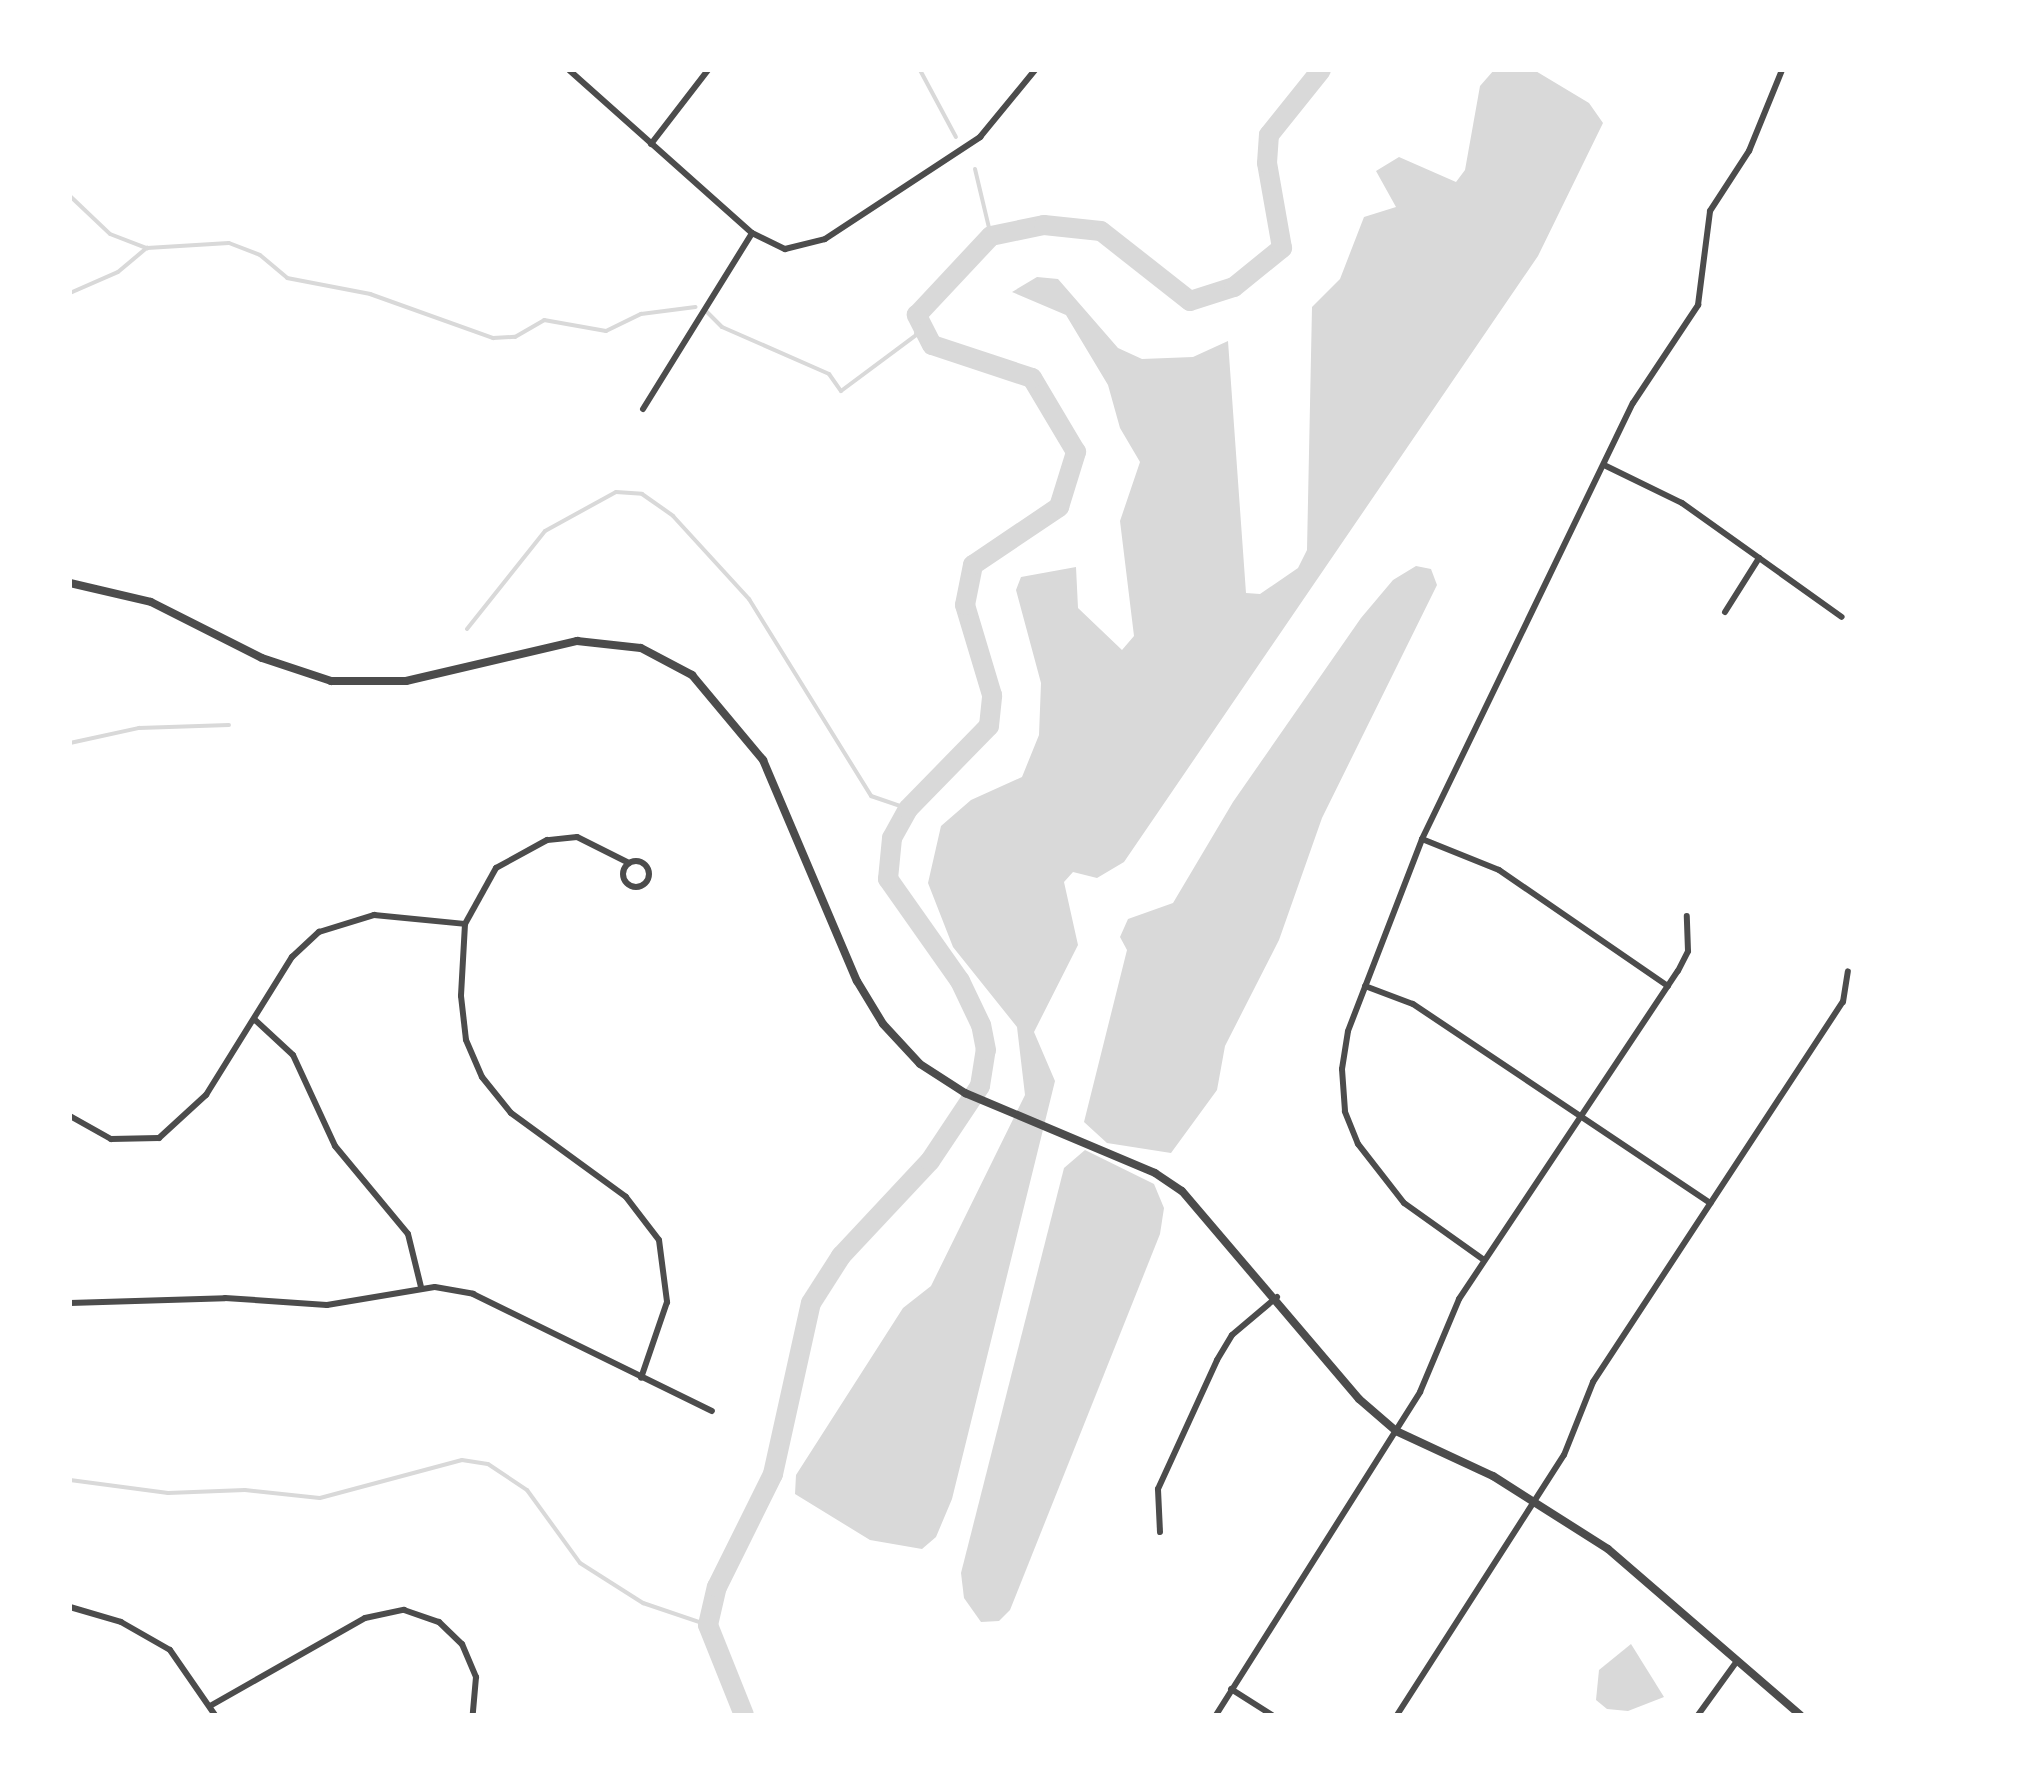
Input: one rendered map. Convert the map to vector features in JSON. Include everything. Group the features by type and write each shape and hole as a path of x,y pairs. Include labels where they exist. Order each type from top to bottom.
{"street":[{"path":"569,70 752,233 785,249 825,239 980,137 1035,70"},
{"path":"652,144 708,70"},
{"path":"1484,1260 1404,1203 1358,1144 1346,1111 1342,1069 1365,986 1422,839 1632,404 1698,305 1710,211 1750,151 1782,70"},
{"path":"642,408 752,233"},
{"path":"1604,465 1662,490 1842,617"},
{"path":"1725,612 1760,558"},
{"path":"70,583 151,602 262,658 330,681 406,681 558,643 642,648 692,675 763,760 794,821 835,932 883,1024 920,1064 1014,1117 1155,1172 1202,1211 1278,1297 1358,1399 1396,1431 1534,1502 1608,1549 1800,1715"},
{"path":"629,863 625,880 645,884 646,864 629,863 577,837 547,840 496,868 465,924 462,1018 482,1076 533,1131 626,1197 658,1240 667,1302 641,1378"},
{"path":"1422,839 1499,870 1668,986"},
{"path":"70,1116 112,1139 159,1138 206,1095 292,957 337,922 392,914 465,924"},
{"path":"1216,1715 1396,1431 1484,1260 1578,1114 1668,986 1688,951 1686,916"},
{"path":"1398,1715 1564,1455 1592,1382 1843,1002 1848,971"},
{"path":"1365,986 1413,1004 1710,1204"},
{"path":"254,1018 293,1055 335,1146 408,1234 421,1287"},
{"path":"70,1302 225,1298 326,1305 421,1287 473,1294 712,1412"},
{"path":"1160,1532 1158,1489 1218,1360 1232,1335 1278,1297"},
{"path":"70,1607 122,1622 158,1642 194,1677 215,1715"},
{"path":"210,1706 366,1618 404,1610 439,1622 462,1644 476,1677 473,1715"},
{"path":"1698,1715 1737,1661"},
{"path":"1231,1689 1272,1715"}],"shaded area":[{"path":"1494,70 1534,70 1589,103 1603,123 1538,256 1124,862 1097,878 1073,872 1064,882 1078,945 1034,1032 1055,1081 952,1499 936,1537 922,1549 870,1540 795,1494 796,1475 903,1308 931,1286 1025,1095 1017,1027 953,947 928,883 941,826 971,800 1022,777 1039,735 1041,683 1016,590 1021,577 1076,567 1078,608 1122,650 1134,636 1120,521 1140,462 1120,428 1108,385 1066,315 1012,292 1037,277 1058,279 1118,348 1142,359 1193,357 1228,341 1246,593 1260,594 1298,568 1307,550 1312,307 1340,279 1364,217 1396,207 1376,171 1399,157 1456,182 1465,170 1480,86"},
{"path":"1416,566 1431,569 1437,585 1322,818 1279,940 1225,1046 1217,1090 1171,1153 1107,1143 1084,1122 1127,950 1120,937 1128,919 1173,903 1233,802 1361,618 1393,580"},
{"path":"1085,1150 1154,1184 1164,1208 1160,1234 1010,1610 999,1621 981,1622 964,1598 961,1573 1064,1168"},
{"path":"1631,1644 1664,1697 1628,1711 1607,1709 1596,1700 1599,1670"}],"waterway":[{"path":"920,70 956,137"},
{"path":"744,1715 708,1625 717,1587 773,1474 811,1303 841,1256 930,1161 980,1086 986,1050 981,1025 960,981 888,879 892,838 908,809 989,726 992,695 965,605 973,565 1059,507 1076,452 1032,378 932,345 917,315 991,236 1044,225 1101,231 1190,301 1234,287 1282,248 1267,163 1269,135 1321,70"},
{"path":"975,169 991,236"},
{"path":"70,196 110,234 147,248 229,243 260,255 287,278 370,294 493,338 515,337 544,320 606,331 641,314 696,307"},
{"path":"70,293 118,272 147,248"},
{"path":"705,310 722,327 829,374 841,391 916,335 917,315"},
{"path":"467,629 545,531 616,492 642,494 673,516 749,599 871,796 908,809"},
{"path":"70,743 139,728 229,725"},
{"path":"70,1480 168,1493 245,1490 320,1498 462,1460 488,1464 527,1490 580,1563 643,1603 708,1625"}]}
